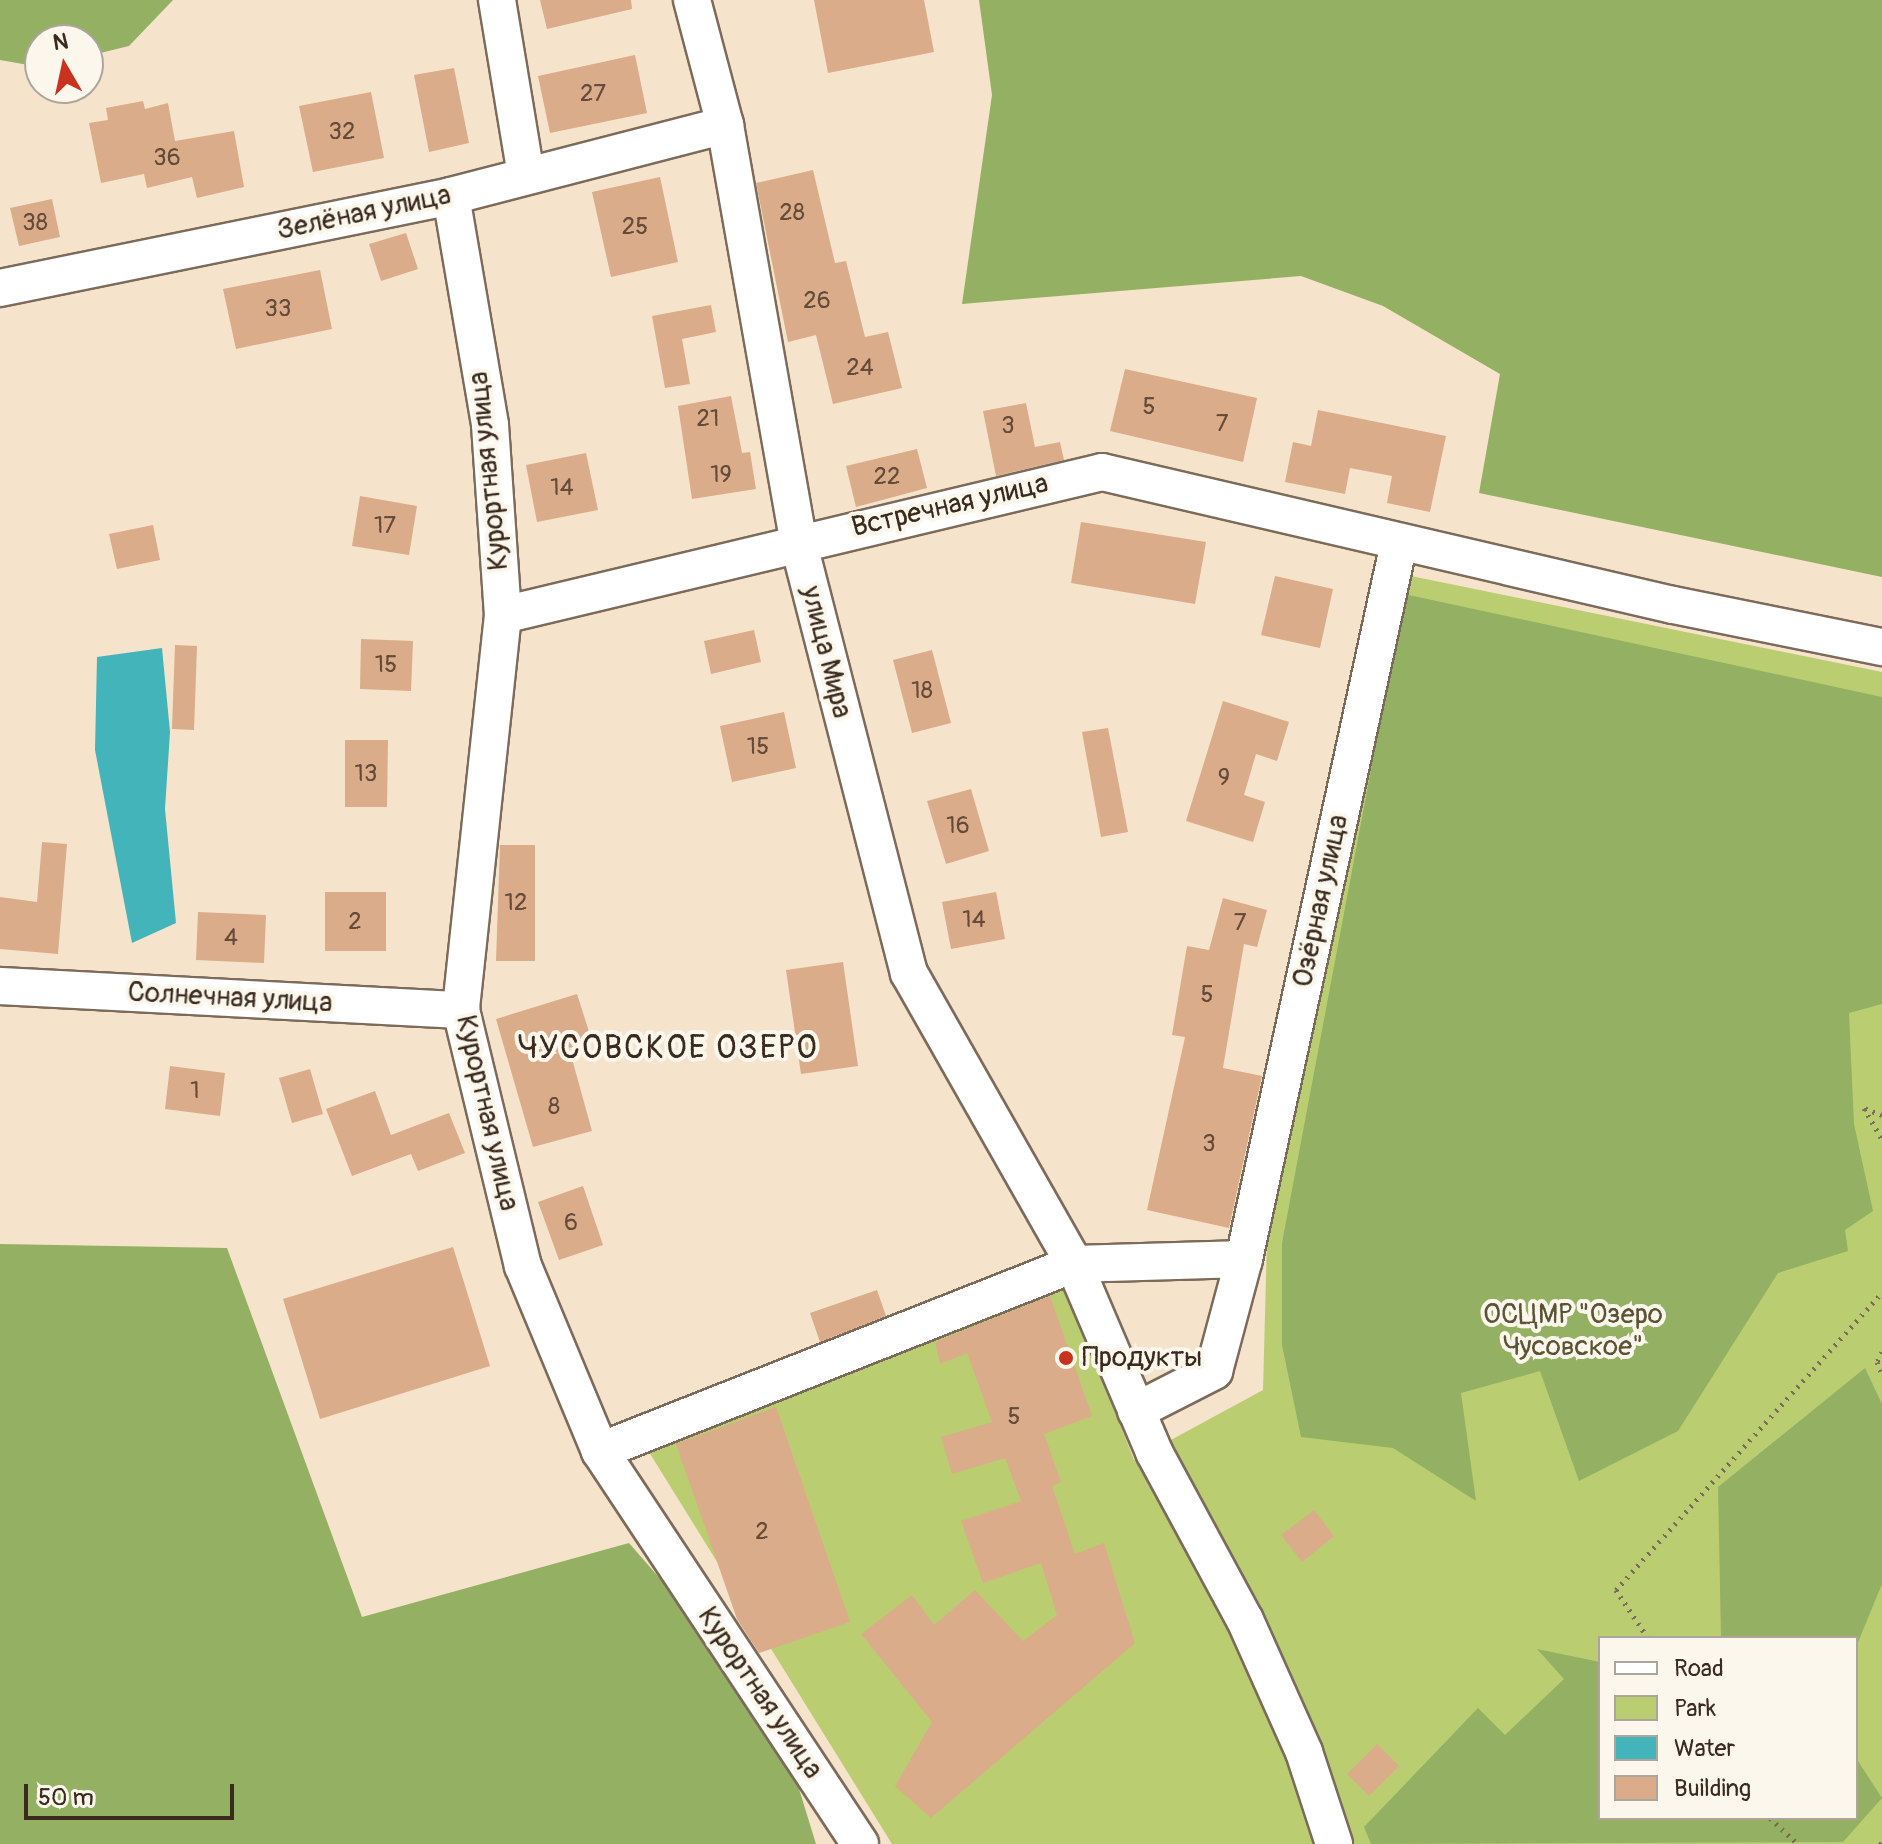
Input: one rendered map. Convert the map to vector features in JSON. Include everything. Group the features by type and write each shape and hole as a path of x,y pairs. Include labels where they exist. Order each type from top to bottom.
{"street":[{"path":"497,0 526,175"},
{"name":"улица Мира","path":"692,0 725,125 798,541 909,973 1074,1264 1154,1452 1245,1620 1304,1752 1334,1844"},
{"name":"Зелёная улица","path":"0,288 451,196 725,125"},
{"name":"Курортная улица","path":"451,196 490,425 503,615 461,1010 523,1266 600,1451 860,1844"},
{"name":"Встречная улица","path":"503,615 798,541 1102,472 1399,543 1882,647"},
{"name":"Озёрная улица","path":"1136,1411 1214,1371 1244,1259 1399,543"},
{"name":"Солнечная улица","path":"0,986 461,1010"},
{"path":"600,1451 1074,1264 1244,1259"}],"path":[{"path":"1882,1115 1864,1108 1882,1139"},
{"path":"1647,1636 1616,1590 1882,1293"},
{"path":"1882,1352 1877,1362 1882,1374"},
{"path":"1772,1820 1798,1844"}],"green space":[{"path":"0,0 173,0 129,46 104,52 104,24 24,24 24,64 0,60"},
{"path":"979,0 1882,0 1882,577 1479,493 1500,374 1383,306 1301,276 962,304 992,95"},
{"name":"ОСЦМР \"Озеро Чусовское\"","path":"1406,575 1882,672 1882,1844 892,1844 644,1444 1065,1284 1134,1460 1263,1390 1267,1240"},
{"path":"1404,594 1882,697 1882,1004 1849,1013 1854,1124 1873,1211 1845,1230 1848,1251 1778,1273 1678,1431 1579,1481 1540,1371 1461,1393 1476,1501 1393,1448 1301,1437 1282,1345 1282,1243"},
{"path":"0,1244 227,1248 362,1617 629,1543 775,1711 816,1844 0,1844"},
{"path":"1865,1368 1882,1404 1882,1584 1858,1642 1858,1636 1721,1636 1718,1487"},
{"path":"1537,1649 1598,1662 1598,1820 1858,1820 1858,1761 1882,1798 1843,1842 1371,1844 1364,1827 1478,1708 1505,1735 1564,1679"}],"water":[{"path":"162,648 170,732 165,809 176,923 132,943 95,750 97,657"}],"building":[{"path":"540,0 631,0 632,9 547,29"},
{"path":"814,0 924,0 934,52 828,73"},
{"path":"635,55 647,113 550,133 538,76"},
{"path":"454,68 469,143 429,152 414,75"},
{"path":"371,92 384,158 313,172 299,106"},
{"path":"143,101 145,109 168,103 175,141 234,131 244,187 197,198 192,177 147,188 144,174 101,183 89,123 108,120 106,108"},
{"path":"813,170 835,263 846,261 865,337 888,332 902,388 833,404 816,335 788,342 756,183"},
{"path":"660,177 678,262 611,277 592,192"},
{"path":"52,199 60,237 19,246 10,208"},
{"path":"406,233 418,269 381,281 369,244"},
{"path":"320,270 332,329 236,349 223,289"},
{"path":"711,305 716,332 682,339 690,384 665,388 652,316"},
{"path":"1125,369 1257,398 1243,462 1110,431"},
{"path":"731,396 742,453 750,452 756,489 692,499 678,406"},
{"path":"1026,403 1035,447 1060,442 1064,460 996,476 983,411"},
{"path":"1318,410 1446,436 1430,512 1387,503 1392,476 1350,468 1345,494 1285,482 1293,442 1311,446"},
{"path":"917,449 927,488 856,507 846,466"},
{"path":"586,453 598,510 537,522 526,465"},
{"path":"360,496 417,506 409,555 352,546"},
{"path":"1081,522 1206,542 1195,604 1071,583"},
{"path":"153,525 160,560 117,569 109,534"},
{"path":"1275,576 1333,589 1320,648 1261,635"},
{"path":"754,630 761,662 711,674 704,641"},
{"path":"361,639 413,641 411,691 360,689"},
{"path":"175,645 197,646 194,730 172,729"},
{"path":"932,650 951,723 912,733 893,660"},
{"path":"1223,701 1289,722 1277,761 1256,754 1244,795 1265,802 1253,842 1186,821"},
{"path":"784,712 796,768 732,782 720,726"},
{"path":"1108,728 1128,832 1101,837 1082,732"},
{"path":"345,740 388,740 387,807 345,807"},
{"path":"971,789 989,851 946,864 927,801"},
{"path":"42,842 67,844 58,954 0,949 0,897 37,902"},
{"path":"500,845 535,845 535,961 496,961"},
{"path":"325,892 386,892 386,951 325,951"},
{"path":"996,892 1005,939 951,949 942,902"},
{"path":"1223,898 1267,910 1257,947 1244,944 1223,1068 1262,1076 1229,1228 1147,1210 1185,1037 1172,1035 1187,946 1209,950"},
{"path":"198,912 266,915 264,963 196,960"},
{"path":"843,962 858,1066 801,1074 786,970"},
{"path":"577,994 592,1041 569,1048 592,1131 533,1147 496,1019"},
{"path":"170,1066 225,1073 220,1116 165,1109"},
{"path":"310,1069 323,1114 292,1123 279,1078"},
{"path":"375,1091 391,1135 449,1113 465,1153 418,1171 411,1154 352,1176 326,1109"},
{"path":"583,1186 603,1245 559,1260 538,1202"},
{"path":"453,1247 490,1366 320,1419 283,1299"},
{"path":"877,1290 886,1316 820,1342 810,1313"},
{"path":"1050,1296 1092,1416 1044,1434 1061,1482 1052,1486 1075,1554 1104,1543 1135,1643 931,1818 895,1786 932,1722 861,1634 912,1595 934,1625 975,1590 1023,1641 1057,1615 1041,1563 983,1583 961,1521 1021,1501 1005,1458 952,1474 941,1437 992,1422 967,1353 940,1364 935,1342"},
{"path":"776,1407 850,1622 759,1653 737,1619 676,1444"},
{"path":"1314,1510 1334,1536 1302,1562 1281,1535"},
{"path":"1377,1744 1399,1766 1369,1796 1347,1774"}],"place":[{"name":"Продукты","path":"1066,1358"}],"district":[{"name":"ЧУСОВСКОЕ ОЗЕРО","path":"668,1048"}]}
